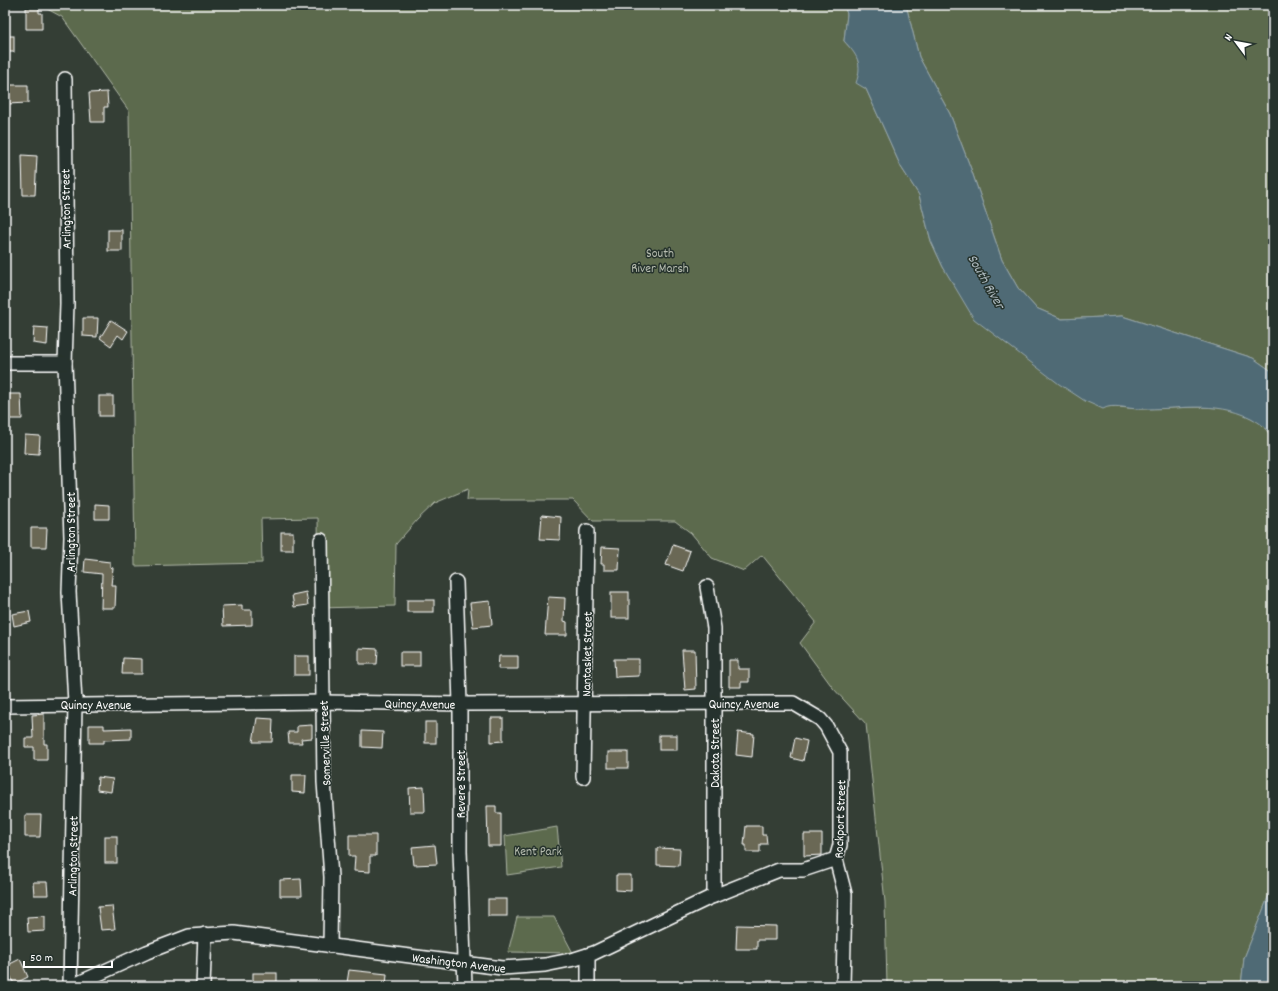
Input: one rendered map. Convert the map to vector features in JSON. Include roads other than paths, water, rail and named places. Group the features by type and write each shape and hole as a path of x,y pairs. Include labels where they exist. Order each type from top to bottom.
{"street":[{"name":"Arlington Street","path":"65,79 67,304 65,363 71,537 69,592 75,703 71,986"},
{"path":"5,363 65,363"},
{"name":"Nantasket Street","path":"583,777 587,531"},
{"name":"Somerville Street","path":"321,540 322,702 324,782 331,877 330,946"},
{"name":"Revere Street","path":"456,582 460,704 460,851 465,986"},
{"name":"Dakota Street","path":"707,587 714,628 714,896"},
{"name":"Quincy Avenue","path":"5,706 75,703 174,704 322,702 460,704 793,703 820,720 827,727"},
{"name":"Rockport Street","path":"827,727 836,743 841,764 839,792 840,845 836,858 845,894 843,986"},
{"name":"Washington Avenue","path":"71,986 147,952 189,936 205,934 234,933 502,968 521,968 545,965 588,955 714,896 779,870 803,870 836,858"},
{"path":"203,986 205,934"},
{"path":"588,955 588,986"}],"water":[{"name":"South River","path":"844,5 906,5 919,57 950,114 971,169 1002,260 1018,288 1036,308 1062,319 1122,316 1253,358 1273,372 1273,439 1267,429 1261,424 1237,412 1224,409 1196,407 1139,409 1111,406 1103,409 1085,401 1059,384 974,319 943,267 931,241 919,195 901,167 866,89 856,83 859,65 855,55 844,41 847,14"},
{"path":"1273,885 1273,986 1241,986 1244,958"}],"park label":[{"name":"South River Marsh","path":"660,260"},
{"name":"Kent Park","path":"538,850"}]}
